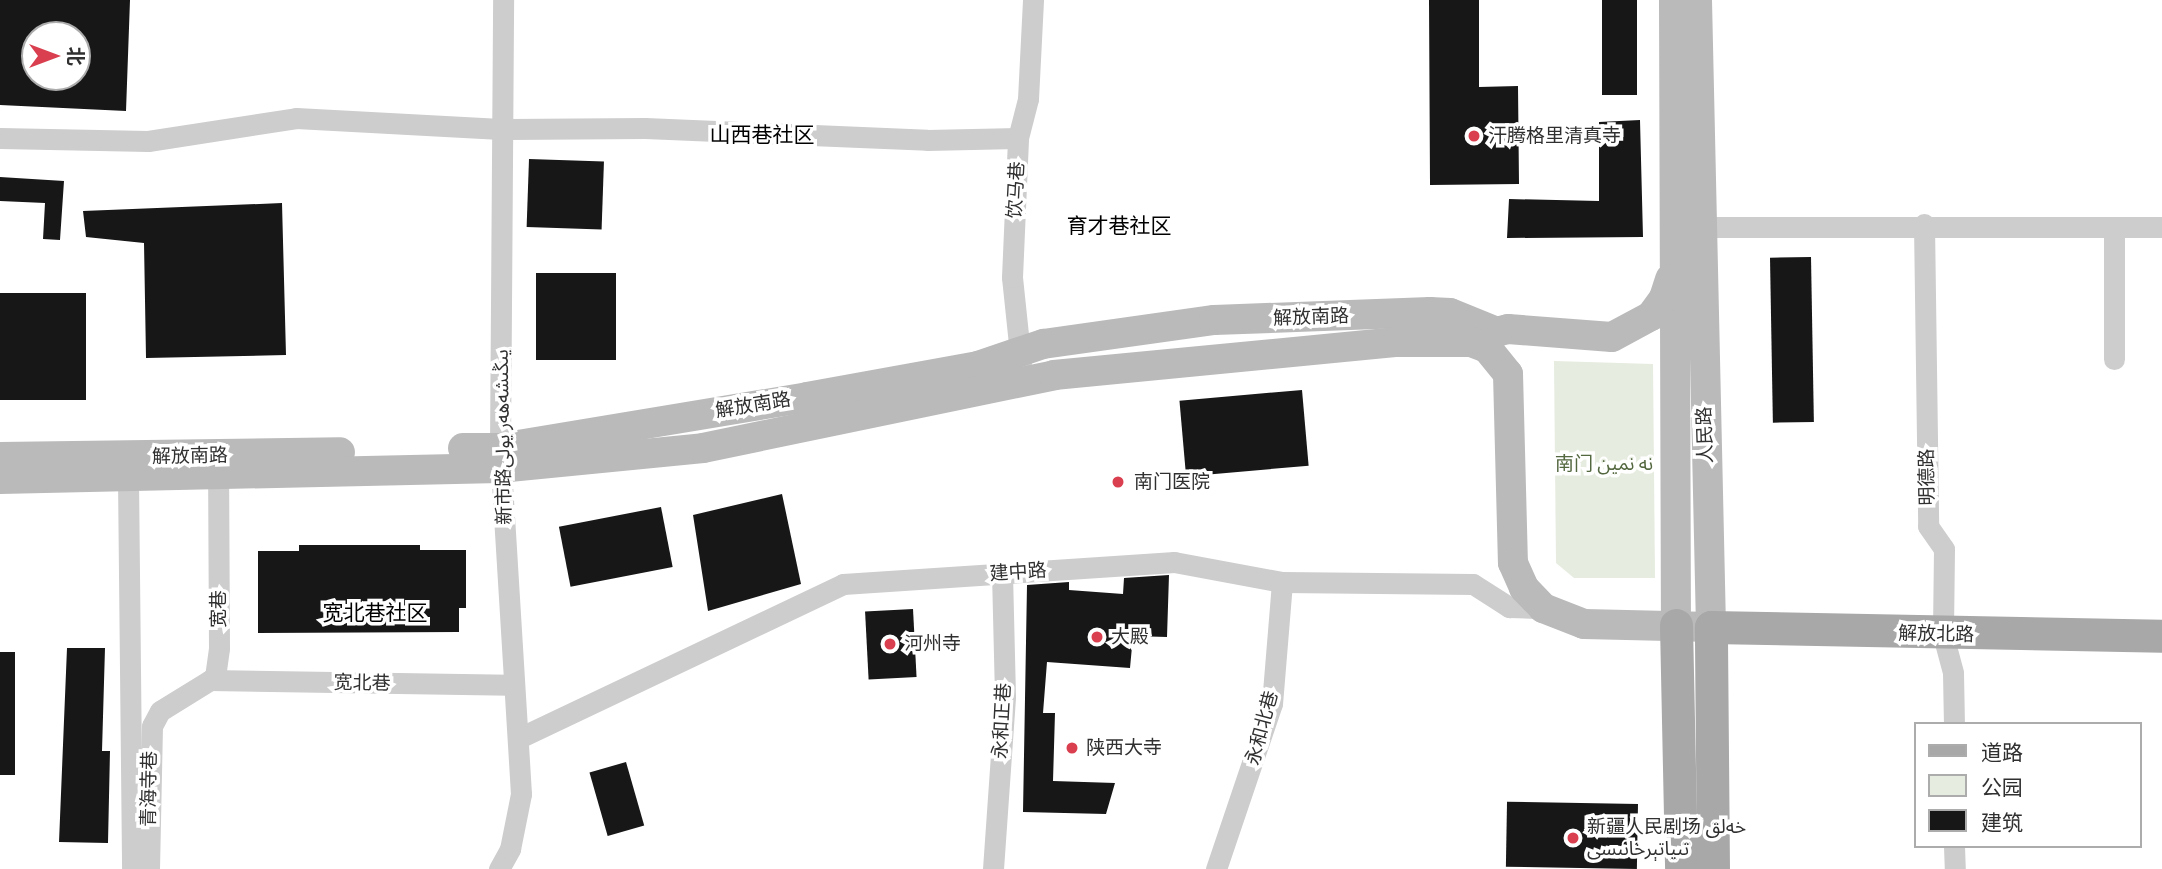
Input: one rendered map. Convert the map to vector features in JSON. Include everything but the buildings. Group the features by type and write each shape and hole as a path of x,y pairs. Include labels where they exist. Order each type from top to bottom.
{"main road":[{"name":"人民路","path":"1674,0 1676,625 1681,869"},
{"name":"人民路","path":"1697,0 1713,869"},
{"name":"解放南路","path":"1454,342 1497,332 1612,337 1633,329 1664,298 1674,254"},
{"name":"解放南路","path":"0,457 500,458 965,369 1044,344 1234,319 1430,312 1450,313 1497,332"},
{"path":"1497,332 1508,358 1511,391"},
{"name":"解放南路","path":"0,479 218,477 500,458 703,448 1023,382 1207,358 1397,342 1454,342 1487,348 1508,374 1511,391 1513,563 1524,588 1543,608 1584,624 1710,627"},
{"name":"解放北路","path":"1710,627 1943,635 2162,636"}],"street":[{"name":"新市路يىڭىشەھەر يولى","path":"499,869 510,849 522,794 500,458 503,0"},
{"name":"饮马巷","path":"1023,382 1012,276 1018,138 1028,99 1033,0"},
{"path":"0,138 148,141 296,118 501,129 645,128 927,140 1018,138"},
{"path":"1701,228 1924,225 2162,228"},
{"name":"明德路","path":"1924,225 1928,526 1944,549 1943,635 1953,673 1954,722"},
{"path":"2114,228 2114,359"},
{"name":"宽巷","path":"210,680 215,677 219,648 218,477"},
{"name":"青海寺巷","path":"128,478 128,730 132,869"},
{"name":"建中路","path":"519,738 843,584 1174,562 1282,582 1473,584 1508,607 1543,608"},
{"name":"永和正巷","path":"993,869 1004,696 1002,573"},
{"name":"永和北巷","path":"1216,869 1272,704 1282,582"},
{"name":"宽北巷","path":"210,680 514,685"},
{"name":"青海寺巷","path":"149,869 149,748 160,711 210,680"},
{"path":"1955,848 1955,869"}],"green space":[{"name":"南门 نە نمين","path":"1554,361 1653,364 1655,578 1574,578 1556,563"}],"place":[{"name":"汗腾格里清真寺","path":"1474,136"},
{"name":"南门医院","path":"1118,482"},
{"name":"大殿","path":"1097,637"},
{"name":"河州寺","path":"890,644"},
{"name":"陕西大寺","path":"1072,748"},
{"name":"新疆人民剧场 خەلق تىياتېرخانىسى","path":"1573,838"}],"district":[{"name":"山西巷社区","path":"762,135"},
{"name":"育才巷社区","path":"1119,226"},
{"name":"宽北巷社区","path":"375,613"}]}
